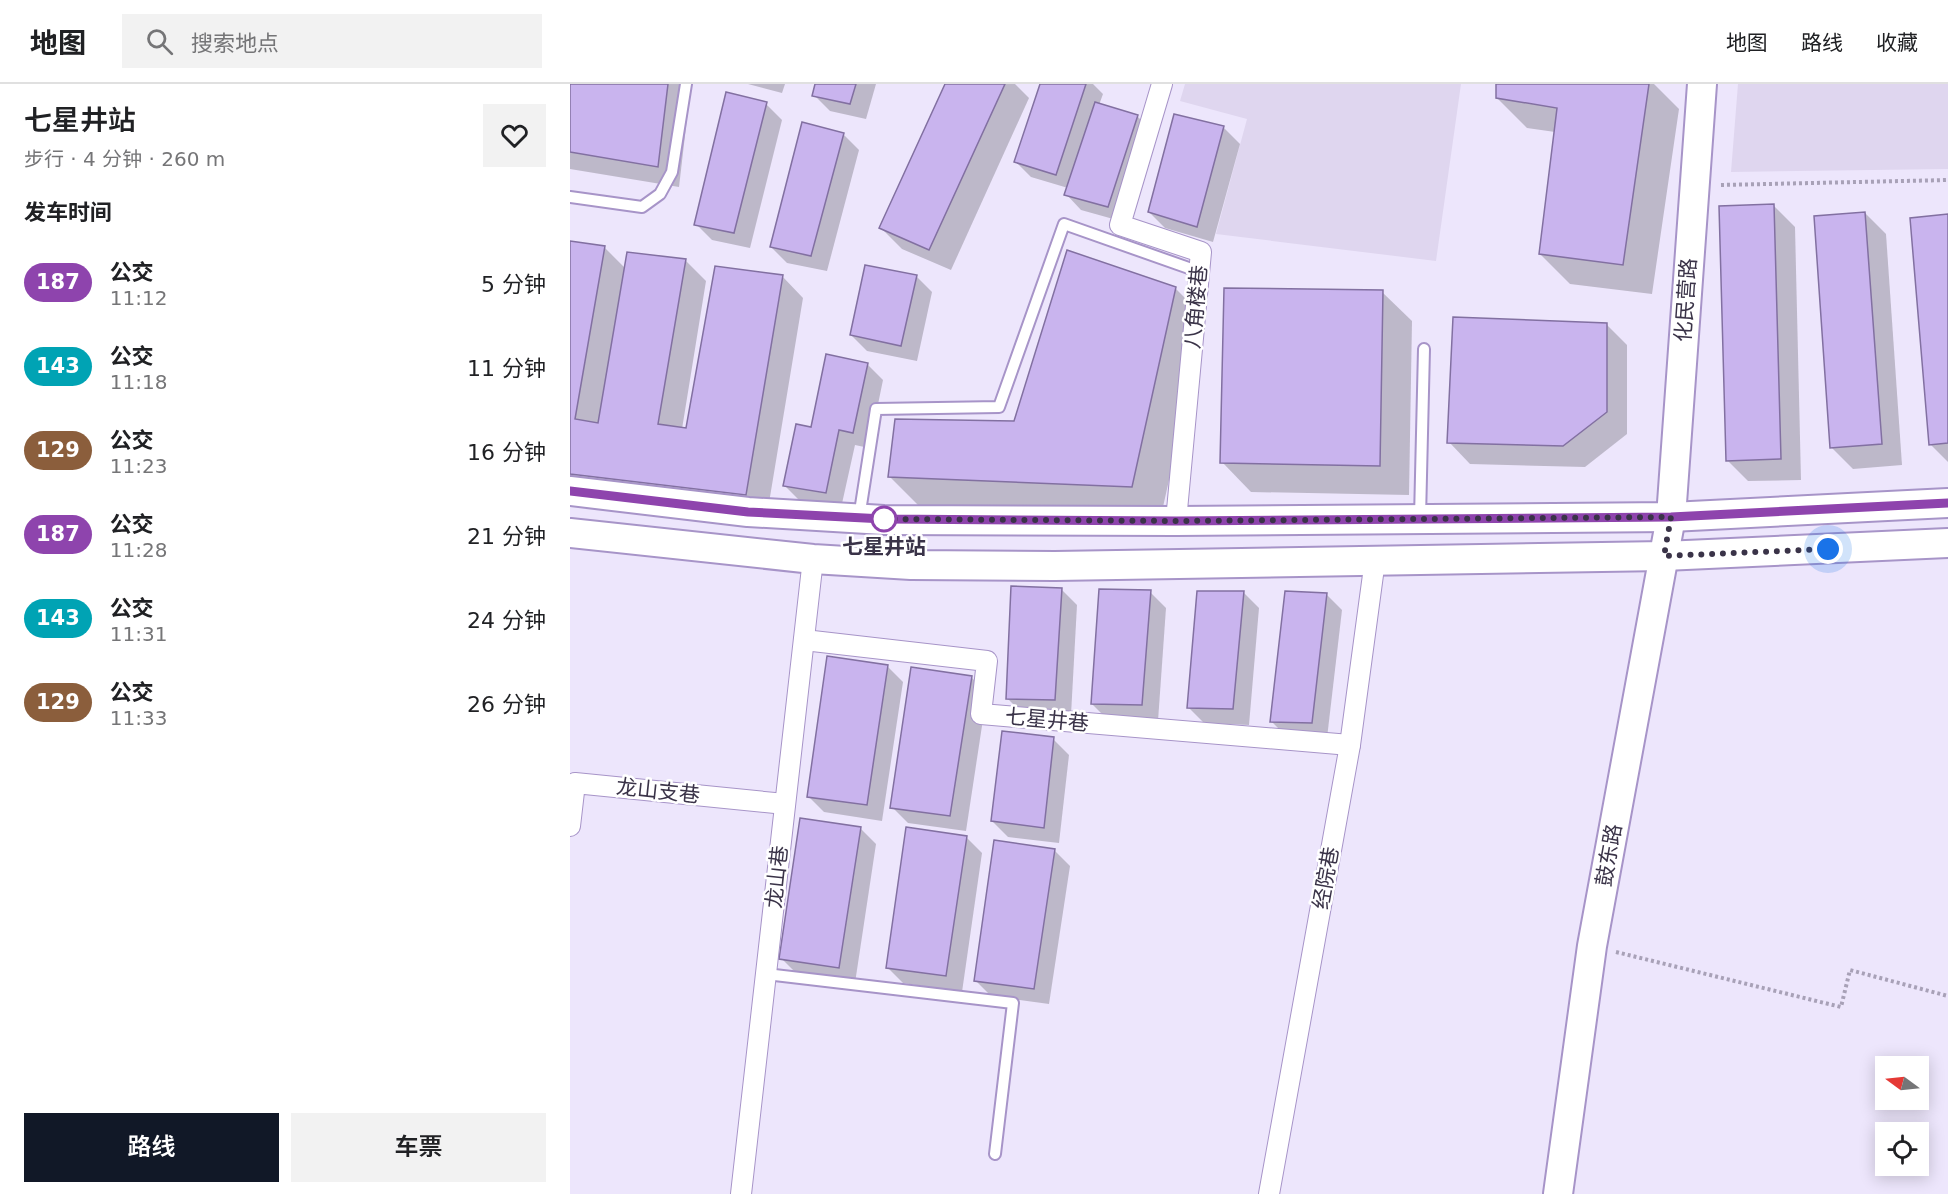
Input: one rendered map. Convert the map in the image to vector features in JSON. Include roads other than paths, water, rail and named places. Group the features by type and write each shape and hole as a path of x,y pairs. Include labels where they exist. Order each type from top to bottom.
{"street":[{"name":"八角楼巷","path":"1162,84 1120,225 1201,252 1176,521"},
{"name":"化民营路","path":"1671,517 1702,84"},
{"path":"570,491 748,512 859,518 1176,521 1671,517 1948,503"},
{"name":"鼓东路","path":"1558,1194 1592,946 1671,517"},
{"path":"570,533 813,559 911,565 1055,566 1664,556 1948,543"},
{"name":"龙山巷","path":"741,1194 813,559"},
{"name":"经院巷","path":"1269,1194 1350,745 1375,560"},
{"name":"七星井巷","path":"804,640 987,661 981,714 1350,745"},
{"name":"龙山支巷","path":"570,826 575,783 785,804"}],"lane":[{"path":"570,197 642,207 660,194 672,172 686,84"},
{"path":"859,518 876,409 999,407 1064,224 1200,272"},
{"path":"1420,519 1424,349"},
{"path":"766,974 1013,1003 995,1154"}],"place":[{"name":"七星井站","path":"884,519"}]}
